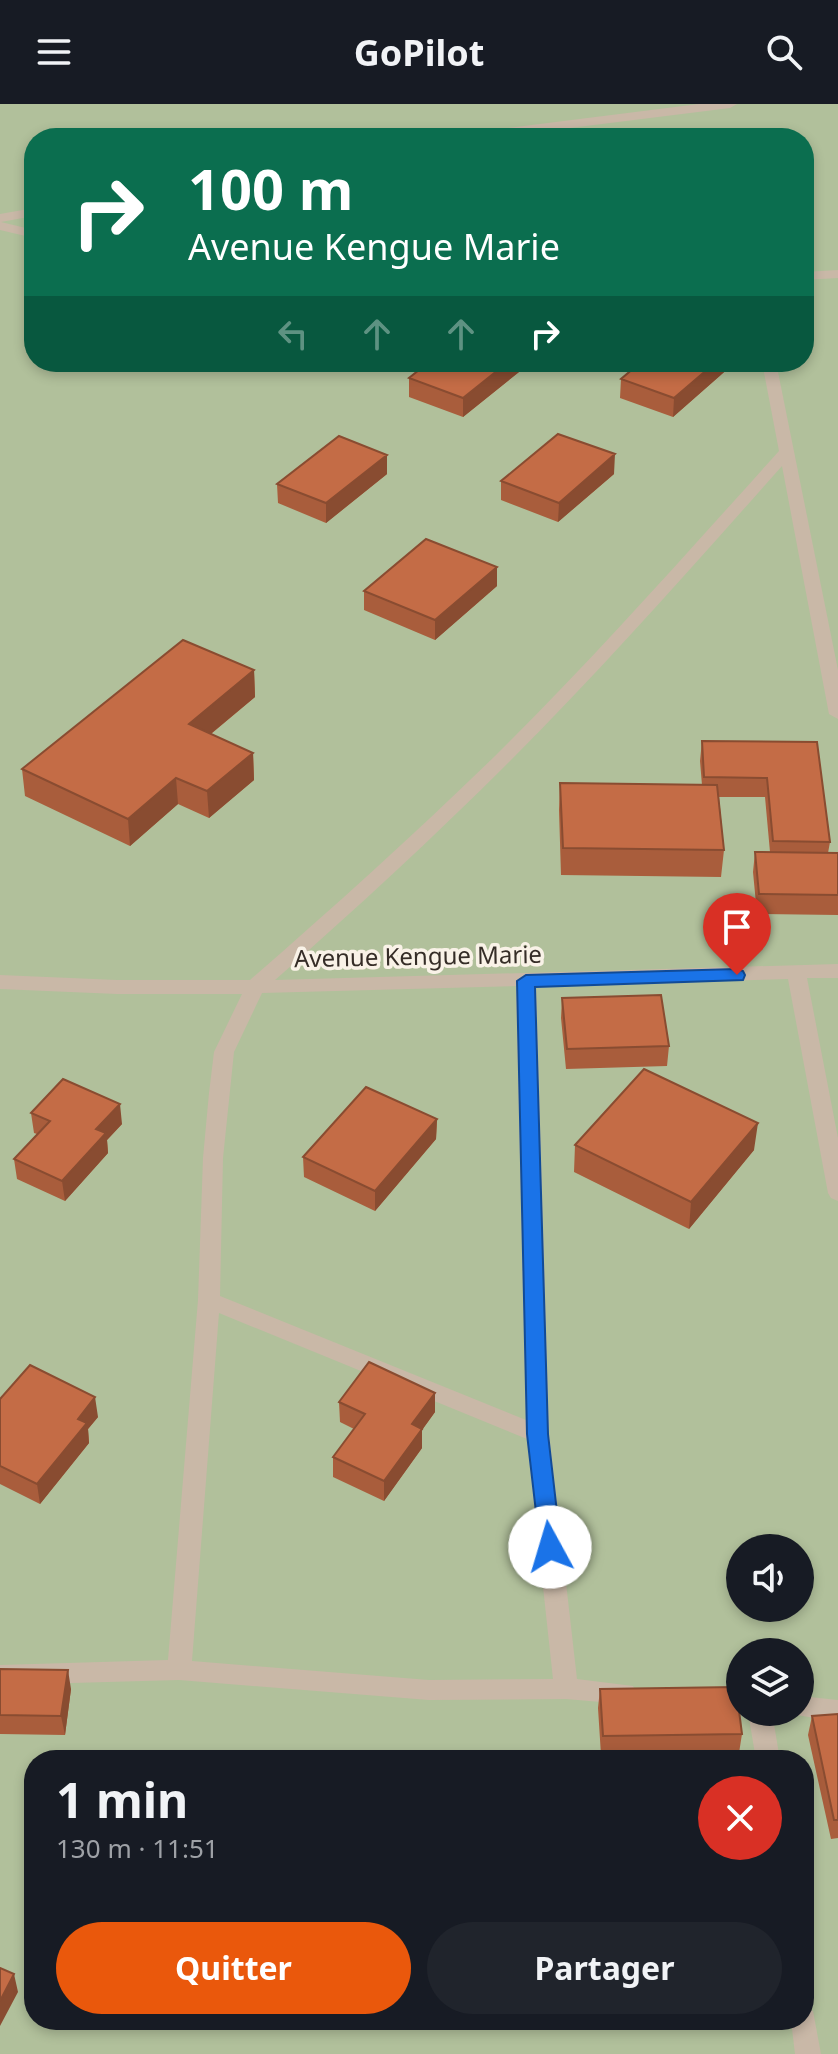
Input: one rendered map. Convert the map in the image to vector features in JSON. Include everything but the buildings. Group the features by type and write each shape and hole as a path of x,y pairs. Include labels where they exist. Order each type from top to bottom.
{"street":[{"path":"539,128 730,104"},
{"path":"0,218 24,214"},
{"path":"0,226 24,232"},
{"path":"814,275 838,274"},
{"path":"771,372 838,714"},
{"path":"179,1670 209,1300 213,1158 224,1052 255,987 335,917 504,757 651,603 785,453"},
{"name":"Avenue Kengue Marie","path":"0,982 117,987 255,987 838,971"},
{"path":"797,974 838,1193"},
{"path":"526,981 538,1434 566,1689"},
{"path":"209,1300 538,1434"},
{"path":"0,1675 179,1670 429,1690 566,1689 645,1695"},
{"path":"814,1708 838,1711"},
{"path":"762,1726 766,1750"},
{"path":"805,2030 808,2054"}],"green space":[{"path":"0,104 838,104 838,2054 0,2054"}],"route":[{"path":"550,1547 538,1434 526,981 737,975"}]}
